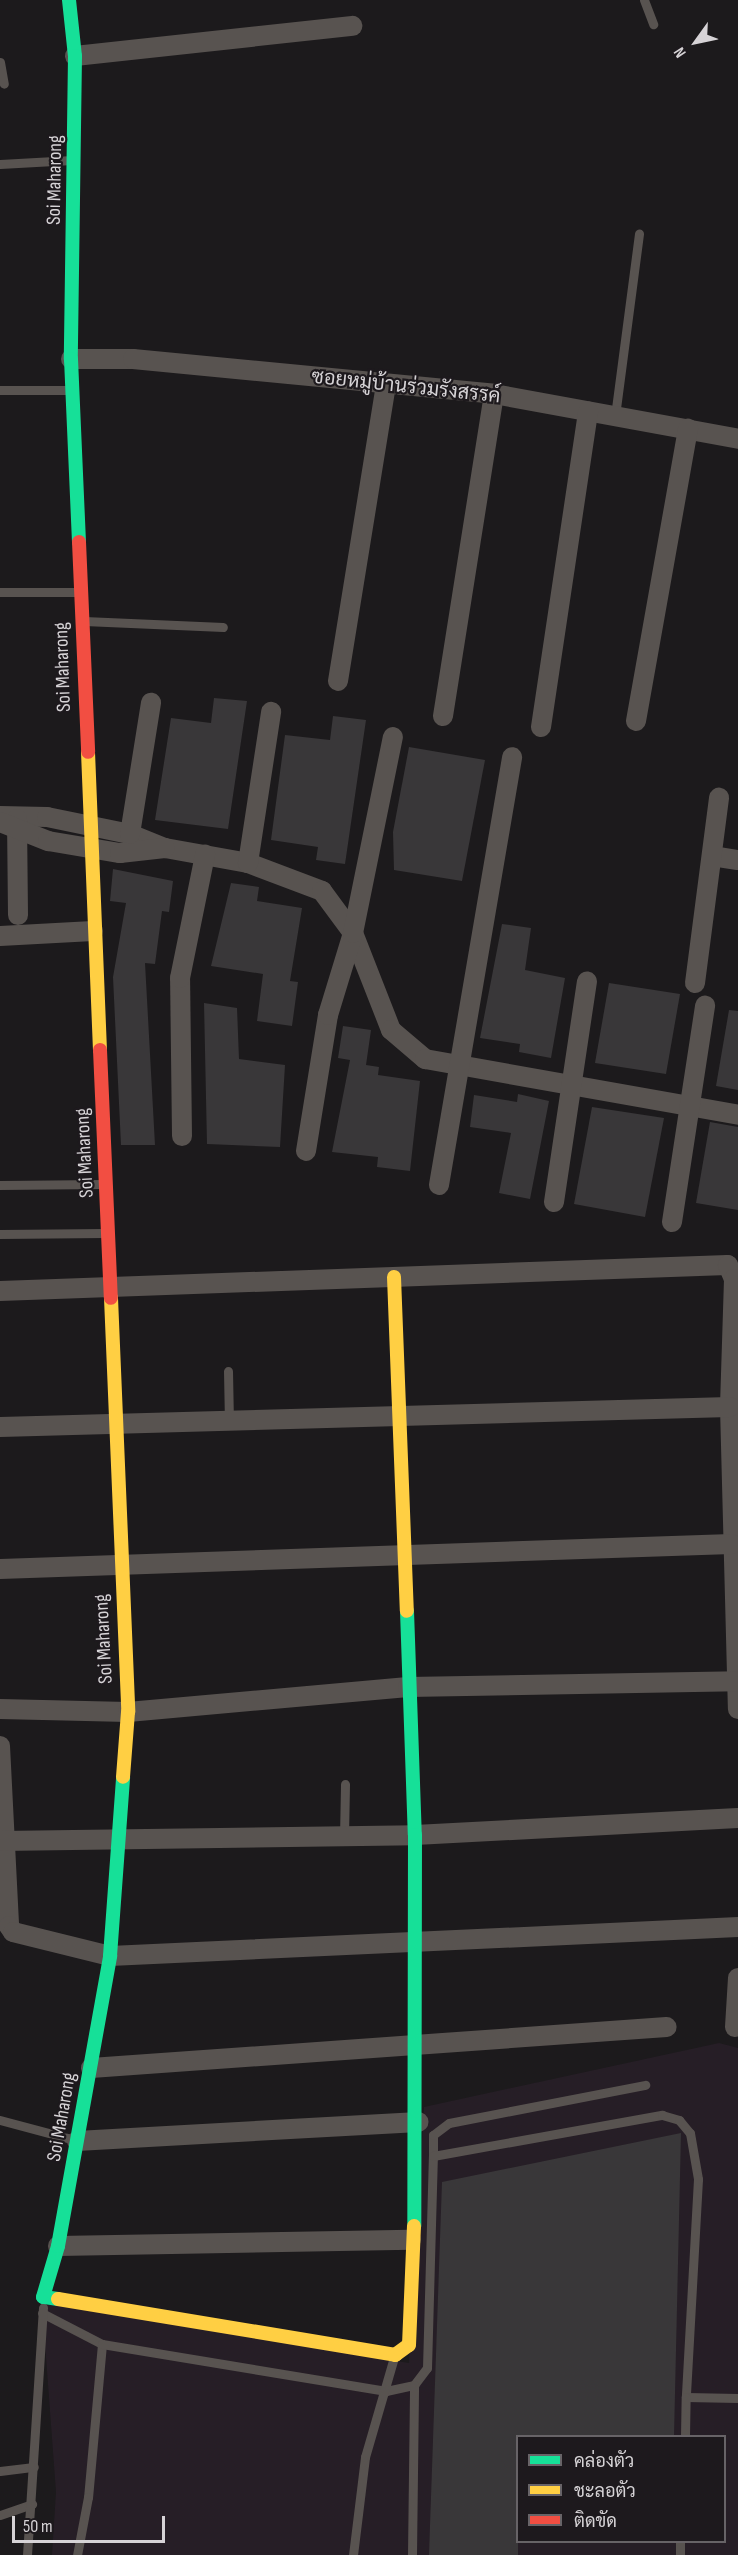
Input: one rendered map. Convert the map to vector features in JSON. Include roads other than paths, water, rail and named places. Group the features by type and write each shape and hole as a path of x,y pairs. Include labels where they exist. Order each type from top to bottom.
{"street":[{"name":"Soi Maharong","path":"44,2297 58,2246 110,1956 128,1712 113,1426 108,1233 88,826 72,390 75,56 69,0"},
{"path":"75,56 352,26"},
{"name":"ซอยหมู่บ้านร่วมรังสรรค์","path":"71,359 133,359 494,394 738,439"},
{"path":"338,681 386,385"},
{"path":"443,716 494,394"},
{"path":"541,728 588,411"},
{"path":"636,721 688,429"},
{"path":"130,834 151,703"},
{"path":"248,863 272,712"},
{"path":"306,1151 328,1015 353,933 393,737"},
{"path":"439,1185 512,757"},
{"path":"695,982 719,798"},
{"path":"8,821 88,826 130,834 165,848 248,863 322,891 353,933 391,1030 425,1059 460,1068 571,1084 738,1114"},
{"path":"8,821 89,847 120,853 165,848"},
{"path":"8,821 18,915"},
{"path":"182,1136 180,978 205,855"},
{"path":"712,856 738,860"},
{"path":"0,936 93,931"},
{"path":"554,1202 587,981"},
{"path":"672,1222 705,1006"},
{"path":"0,1291 728,1265 734,1279 730,1407 738,1709"},
{"path":"44,2297 395,2355 409,2345 411,2240 418,2122 414,2041 415,1835 394,1277"},
{"path":"0,1427 229,1423 730,1407"},
{"path":"0,1569 404,1551 732,1544"},
{"path":"0,1709 128,1712 408,1687 737,1681"},
{"path":"0,1746 4,1841 13,1932 110,1956 413,1944 736,1927"},
{"path":"4,1841 415,1835 701,1822 737,1818"},
{"path":"735,2027 738,1978"},
{"path":"91,2068 414,2041 667,2027"},
{"path":"77,2141 418,2122"},
{"path":"58,2246 411,2240"}],"lane":[{"path":"644,0 653,24"},
{"path":"0,62 4,84"},
{"path":"0,164 75,160"},
{"path":"615,416 639,234"},
{"path":"0,390 72,390"},
{"path":"0,592 80,592"},
{"path":"81,621 223,627"},
{"path":"0,1185 106,1184"},
{"path":"0,1234 108,1233"},
{"path":"228,1371 229,1423"},
{"path":"344,1837 345,1784"},
{"path":"412,2555 414,2385 427,2368 434,2135 449,2123 645,2085"},
{"path":"433,2156 662,2115 679,2120 690,2133 698,2179 685,2435"},
{"path":"0,2120 77,2141"},
{"path":"27,2555 44,2297"},
{"path":"42,2313 102,2344 386,2391 414,2385"},
{"path":"76,2555 88,2497 102,2344"},
{"path":"353,2555 365,2457 395,2355"},
{"path":"686,2397 736,2399"},
{"path":"0,2471 34,2467"},
{"path":"0,2515 32,2504"}]}
